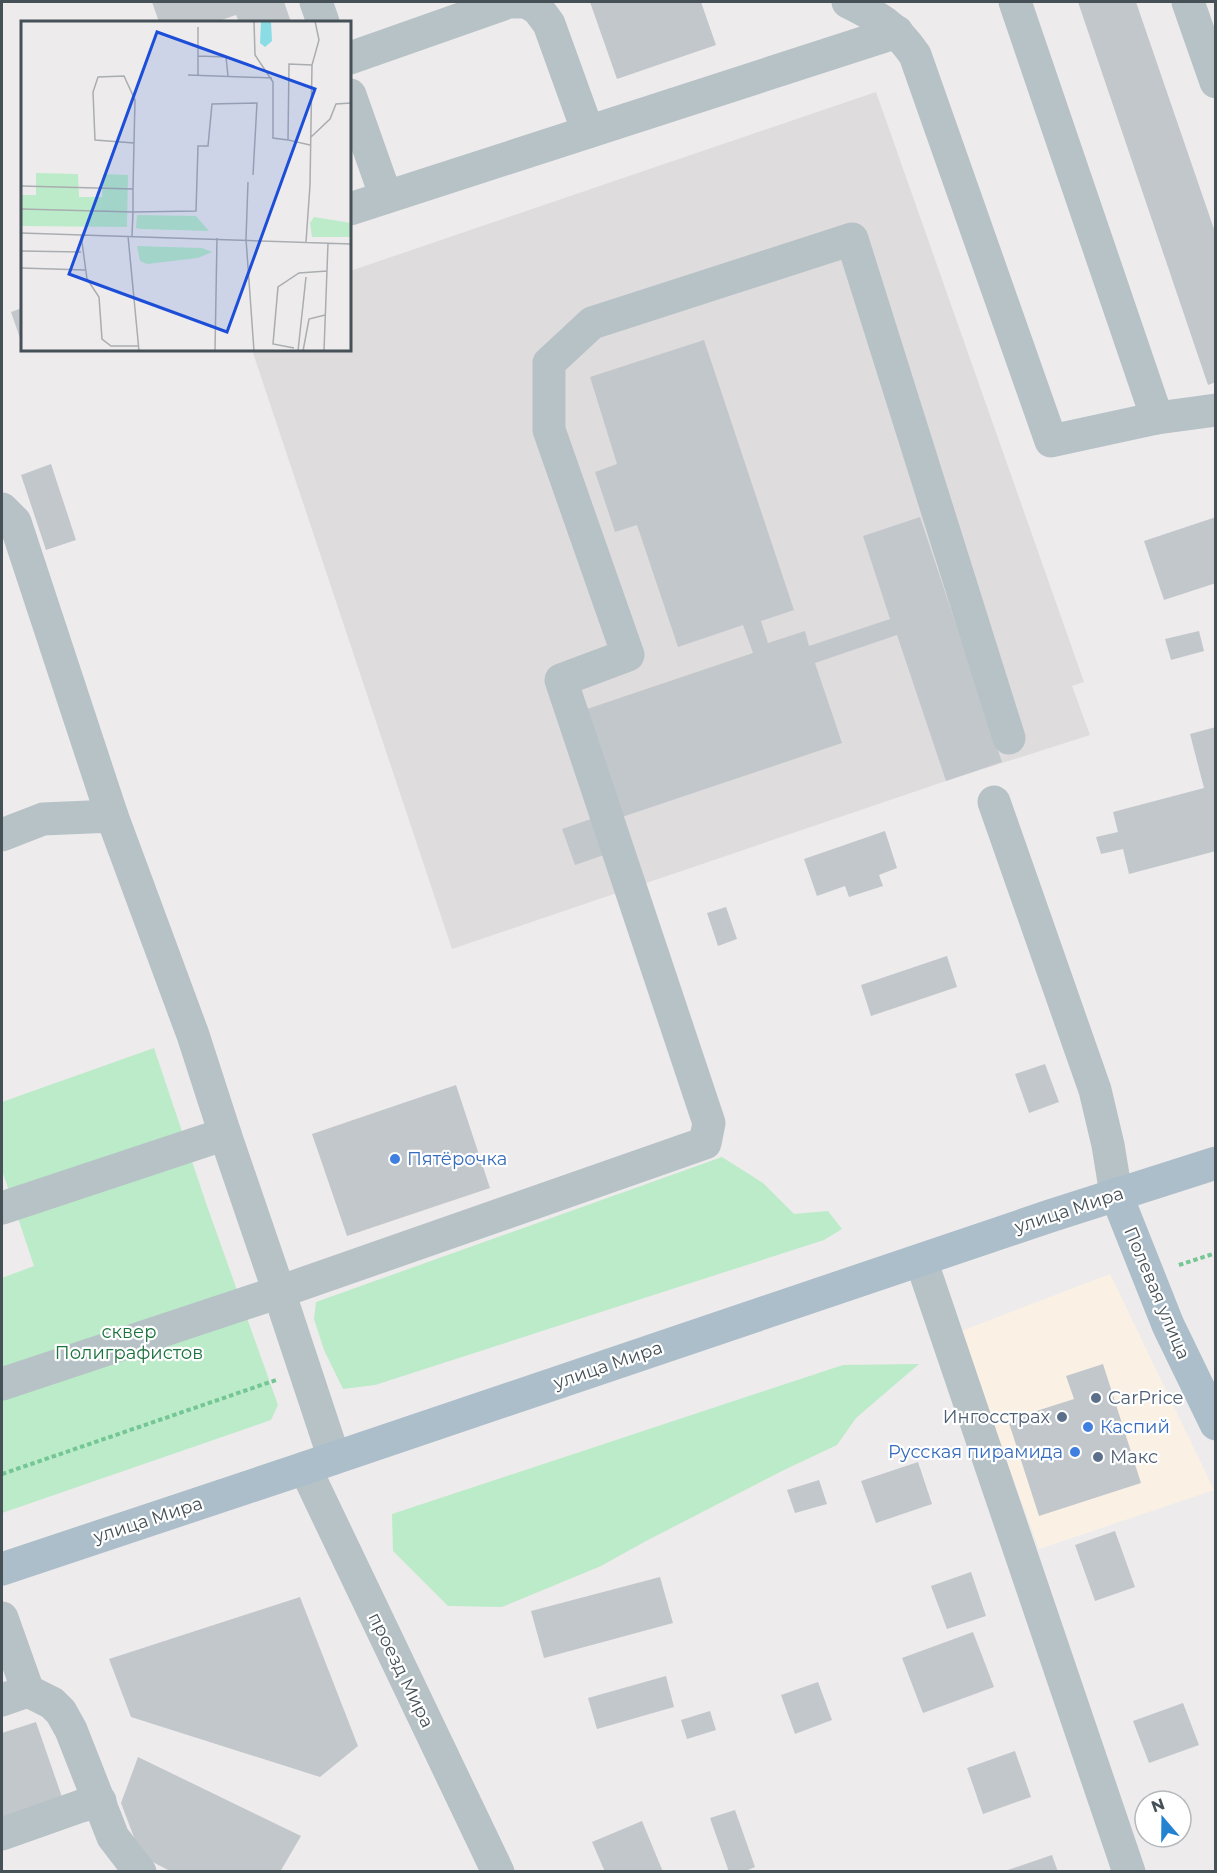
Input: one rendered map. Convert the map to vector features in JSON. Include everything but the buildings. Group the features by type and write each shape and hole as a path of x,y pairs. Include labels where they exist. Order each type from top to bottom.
{"main road":[{"name":"улица Мира","path":"2,1569 1116,1194 1215,1163"},
{"name":"Полевая улица","path":"1116,1194 1167,1324 1215,1424"}],"street":[{"path":"316,2 323,21"},
{"path":"351,58 509,2 525,2 538,9 549,24 588,132"},
{"path":"848,2 882,20 904,38 915,55 1051,441 1157,418 1215,410"},
{"path":"1015,2 1157,418"},
{"path":"1188,2 1215,82"},
{"path":"351,209 897,32"},
{"path":"351,98 386,197"},
{"path":"2,1384 279,1292 705,1143 709,1123 561,680 628,655 549,430 549,363 592,323 852,239 1009,738"},
{"name":"проезд Мира","path":"2,509 15,522 112,816 193,1035 279,1292 305,1370 320,1463 498,1872"},
{"path":"994,802 1095,1090 1108,1145 1116,1194"},
{"path":"2,835 43,819 112,816"},
{"path":"2,1208 225,1134"},
{"path":"921,1260 1130,1872"},
{"path":"2,1618 15,1695 52,1703 61,1712 71,1730 113,1836 140,1872"},
{"path":"2,1834 81,1806 100,1802"}],"path":[{"path":"2,1474 305,1370"}],"shaded area":[{"path":"876,92 1084,682 1072,686 1090,735 946,781 452,949 252,351 351,351 351,271"},
{"path":"1110,1274 1214,1490 1039,1549 959,1332"}],"green space":[{"name":"сквер Полиграфистов","path":"154,1048 278,1405 271,1420 2,1513 2,1278 34,1266 2,1170 2,1102"},
{"path":"722,1157 763,1183 794,1214 828,1211 842,1229 824,1240 375,1385 343,1389 324,1350 314,1319 316,1302"},
{"path":"919,1364 856,1418 837,1445 784,1470 601,1566 502,1607 448,1606 393,1551 392,1514 843,1365"}],"place":[{"name":"Пятёрочка","path":"395,1159"},
{"name":"CarPrice","path":"1096,1398"},
{"name":"Ингосстрах","path":"1062,1417"},
{"name":"Каспий","path":"1088,1427"},
{"name":"Русская пирамида","path":"1075,1452"},
{"name":"Макс","path":"1098,1457"}]}
